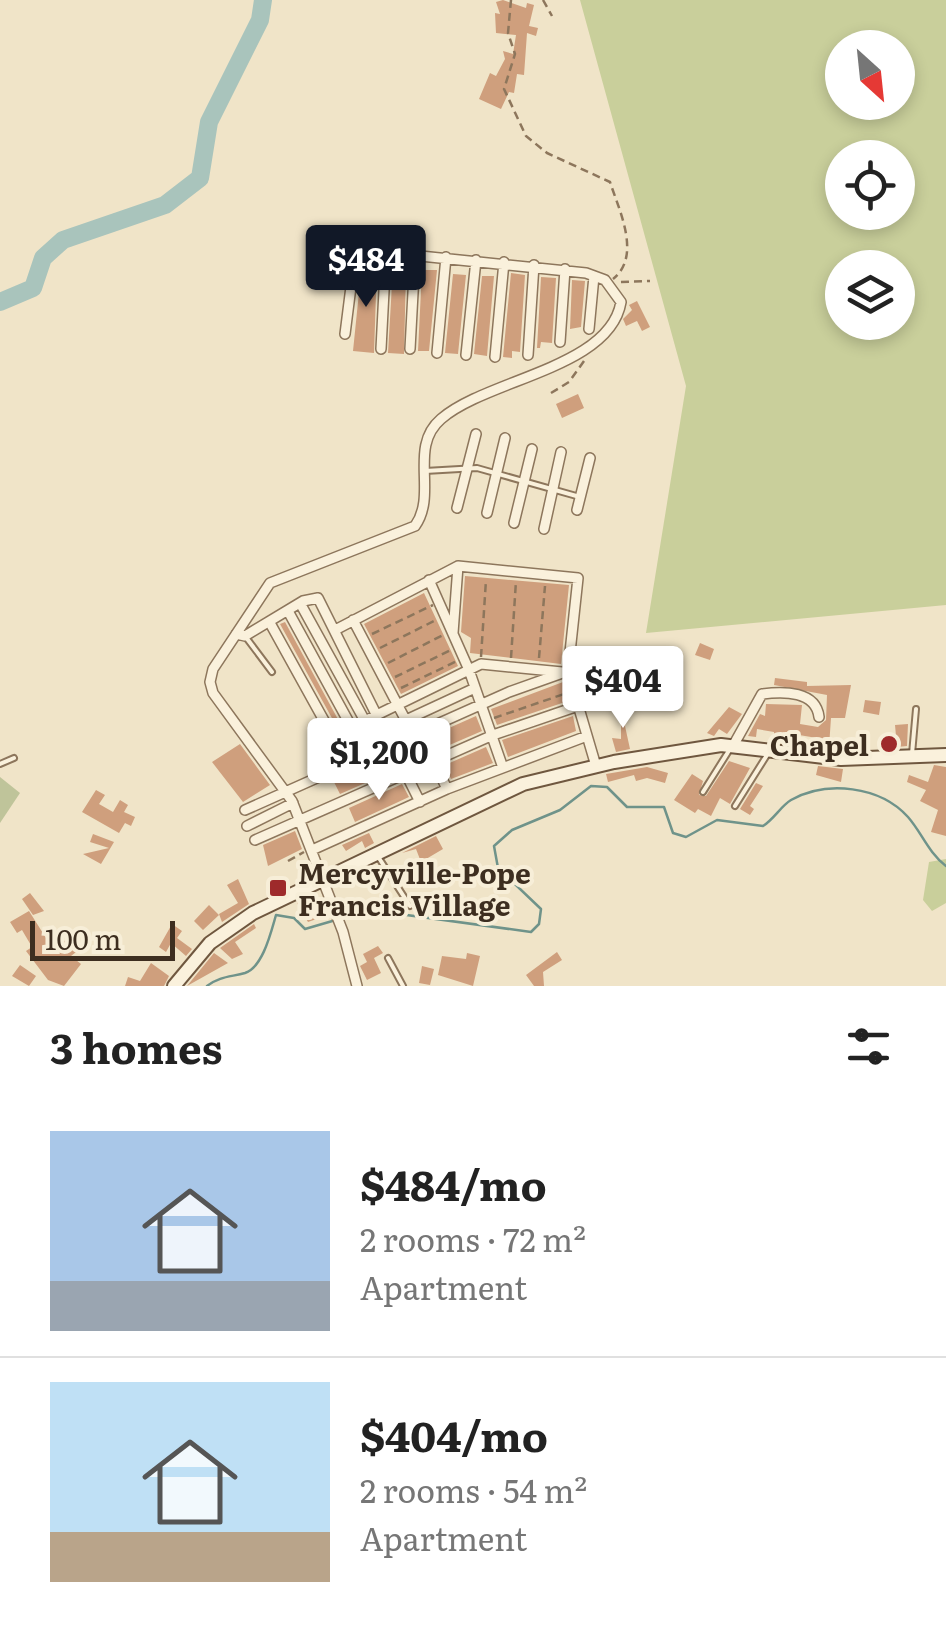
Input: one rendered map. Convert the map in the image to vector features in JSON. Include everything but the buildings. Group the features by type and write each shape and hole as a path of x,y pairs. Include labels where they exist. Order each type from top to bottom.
{"street":[{"path":"345,334 356,255 362,250 565,270 594,276 609,284 621,302 619,316 608,334 585,350 457,407 438,421 427,438 426,503 414,526 270,583 240,635 213,669 213,692 287,790 324,878 356,986"},
{"path":"381,349 386,252"},
{"path":"410,349 415,254"},
{"path":"437,353 446,257"},
{"path":"466,355 476,260"},
{"path":"494,357 504,262"},
{"path":"528,355 534,265"},
{"path":"560,342 565,270"},
{"path":"589,329 594,276"},
{"path":"457,508 476,434"},
{"path":"487,513 504,438"},
{"path":"514,523 532,448"},
{"path":"544,529 561,452"},
{"path":"577,510 590,458"},
{"path":"452,633 458,566"},
{"path":"336,629 458,566 578,578 566,672 596,766"},
{"path":"429,580 482,703 502,765"},
{"path":"240,635 300,603 318,598 420,802"},
{"path":"300,603 365,721"},
{"path":"288,610 348,731 357,763"},
{"path":"354,620 390,693 434,761 447,789"},
{"path":"270,622 327,726 348,731 481,664 566,672"},
{"path":"245,810 357,763 482,703 566,672"},
{"path":"406,720 476,688"},
{"path":"732,746 762,694 806,696 817,706 819,717"},
{"path":"255,840 493,735 578,706"},
{"path":"312,849 502,765 587,736"},
{"path":"174,986 230,927 375,852 512,788 596,766 732,746 842,759 946,754"},
{"path":"247,826 293,804"}],"lane":[{"path":"424,471 467,468 580,497"},
{"path":"240,635 272,672"},
{"path":"912,755 916,709"},
{"path":"703,792 732,746"},
{"path":"736,806 770,750"},
{"path":"0,764 14,758"},
{"path":"375,852 410,906"},
{"path":"388,958 403,986"}],"path":[{"path":"511,0 508,33 515,54 504,89 528,137 547,153 610,182 628,250 624,269 609,284"},
{"path":"543,0 552,16"},
{"path":"609,284 650,281"},
{"path":"551,393 580,371 585,350"},
{"path":"481,664 487,568"},
{"path":"511,666 517,569"},
{"path":"538,670 546,575"},
{"path":"363,638 438,602"},
{"path":"370,653 444,616"},
{"path":"378,668 452,633"},
{"path":"384,682 458,647"},
{"path":"390,693 463,658"},
{"path":"488,720 574,691"},
{"path":"288,860 312,849"}],"green space":[{"path":"580,0 946,0 946,605 646,633 686,386"},
{"path":"0,777 20,793 0,823"},
{"path":"946,859 946,903 932,911 923,900 929,862"}],"waterway":[{"path":"0,302 33,288 43,258 63,240 165,205 200,178 209,122 260,20 263,0"},
{"path":"207,986 245,973 257,964 276,915 294,918 305,929 370,910 531,932 539,924 541,909 498,868 494,846 512,830 560,810 591,786 607,787 627,807 664,807 673,833 686,837 717,820 763,826 791,800 805,794 852,789 883,798 896,807 946,866"}],"place":[{"name":"Chapel","path":"889,744"},
{"name":"Mercyville-Pope Francis Village","path":"278,888"}]}
